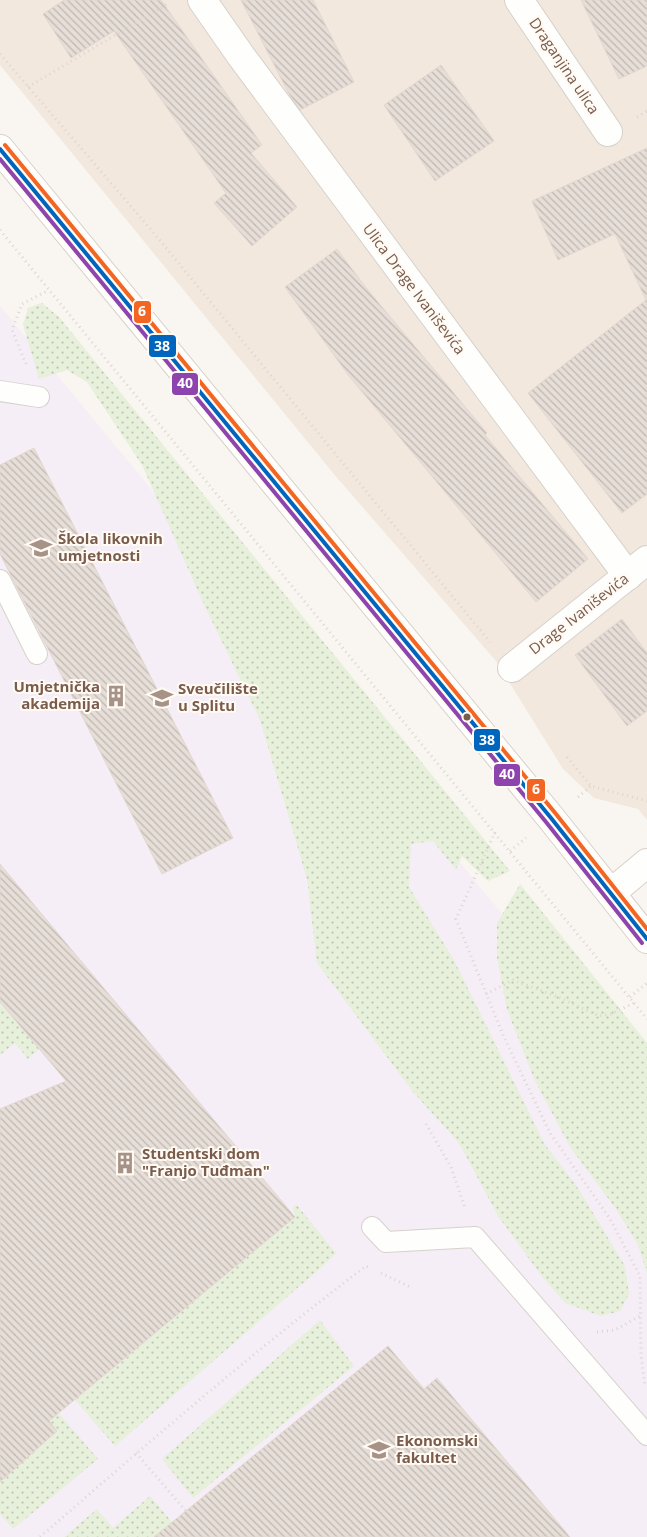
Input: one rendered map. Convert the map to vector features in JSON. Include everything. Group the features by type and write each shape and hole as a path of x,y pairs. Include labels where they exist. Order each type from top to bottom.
{"street":[{"name":"Ulica Drage Ivaniševića","path":"202,0 241,56 637,568"},
{"name":"Draganjina ulica","path":"519,0 608,132"},
{"path":"0,149 647,938"},
{"name":"Drage Ivaniševića","path":"512,668 637,568"},
{"path":"611,893 647,863"}],"lane":[{"path":"0,391 39,398"},
{"path":"0,580 37,654"},
{"path":"372,1228 386,1242 475,1237 647,1435"}],"path":[{"path":"28,88 174,0"},
{"path":"0,54 153,232 512,668"},
{"path":"0,230 647,1019"},
{"path":"39,398 12,330 22,304 49,290"},
{"path":"567,757 591,786 647,801"},
{"path":"495,832 456,919 503,1035 550,1133 610,1219 640,1276 641,1356 646,1390"},
{"path":"486,994 513,980 558,997 599,1016 611,1014 634,1002"},
{"path":"630,997 647,983"},
{"path":"426,1124 451,1167 475,1237"},
{"path":"40,1537 136,1453 301,1315 366,1266 412,1288"},
{"path":"555,1330 583,1334 615,1330 640,1316"},
{"path":"136,1453 186,1511"}],"shaded area":[{"path":"0,0 647,0 647,820 638,809 594,798 563,769 496,661 333,473 0,65"},
{"name":"Sveučilište u Splitu","path":"0,306 647,1089 647,1537 0,1537"}],"green space":[{"path":"42,303 59,317 510,871 488,881 462,856 456,870 433,841 411,844 409,887 454,960 544,1143 578,1188 625,1266 629,1294 620,1311 601,1316 565,1303 540,1274 498,1216 459,1143 413,1092 317,963 307,879 260,720 205,607 142,465 87,382 67,370 39,379 23,325 28,308"},
{"path":"520,884 647,1043 647,1274 638,1245 616,1209 570,1147 535,1081 507,1010 497,958 497,923"},
{"path":"0,997 42,1047 28,1059 15,1043 0,1055"},
{"path":"296,1204 336,1253 115,1446 75,1400 295,1217 293,1208"},
{"path":"320,1320 354,1366 193,1498 162,1459"},
{"path":"26,1375 98,1459 13,1529 0,1514 0,1399"},
{"path":"150,1496 172,1522 162,1530 167,1537 64,1537 97,1509 113,1528"}],"building":[{"path":"64,0 161,0 262,145 251,153 297,207 252,246 214,203 226,193 114,31 71,58 43,14"},
{"path":"241,0 313,0 354,82 300,110 290,96"},
{"path":"581,0 647,0 647,66 619,79"},
{"path":"441,65 494,141 435,181 384,105"},
{"path":"647,148 647,494 622,513 528,393 646,300 615,234 558,260 532,201"},
{"path":"337,249 367,289 487,433 485,435 588,559 536,602 349,376 285,287"},
{"name":"Umjetnička akademija","path":"34,448 233,838 162,874 0,554 0,465"},
{"path":"622,619 647,653 647,711 627,726 575,655"},
{"name":"Studentski dom \"Franjo Tuđman\"","path":"0,864 295,1217 49,1421 57,1431 0,1482 0,1109 66,1081 0,1002"},
{"name":"Ekonomski fakultet","path":"388,1346 424,1389 437,1378 570,1537 154,1537"}],"transit line":[{"name":"6","path":"5,145 556,814 647,929"},
{"name":"38","path":"0,149 551,818 647,939"},
{"name":"40","path":"0,159 546,822 642,943"}],"place":[{"name":"Škola likovnih umjetnosti","path":"41,548"},
{"name":"Umjetnička akademija","path":"116,696"},
{"name":"Sveučilište u Splitu","path":"162,698"},
{"name":"Studentski dom \"Franjo Tuđman\"","path":"125,1163"},
{"name":"Ekonomski fakultet","path":"379,1450"}]}
